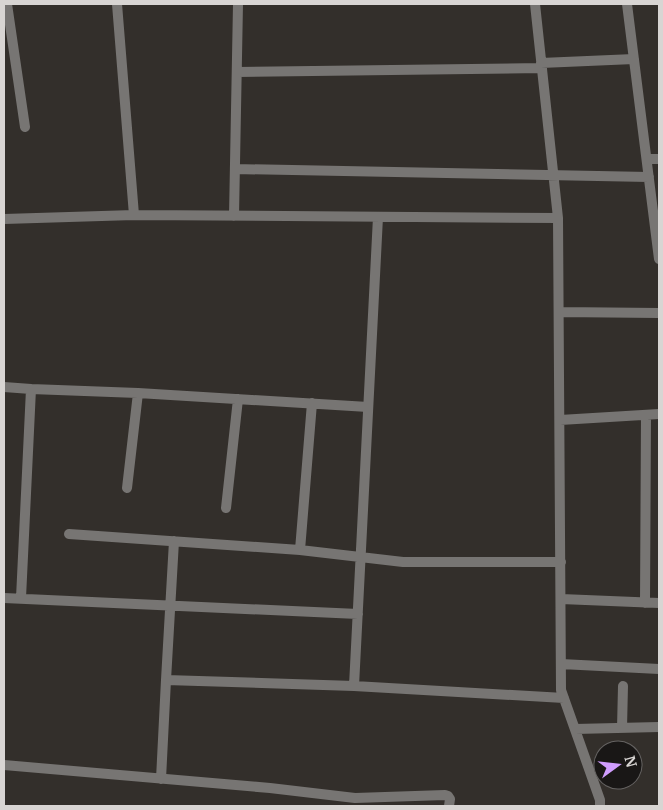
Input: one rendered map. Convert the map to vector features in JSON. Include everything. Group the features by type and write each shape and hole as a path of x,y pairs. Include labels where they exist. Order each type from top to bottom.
{"street":[{"path":"7,4 25,127"},
{"path":"117,4 134,215"},
{"path":"234,216 238,4"},
{"path":"534,4 558,218 561,690 600,800 600,806"},
{"path":"627,4 659,259"},
{"path":"237,72 541,65 634,59"},
{"path":"647,159 659,159"},
{"path":"235,169 649,177"},
{"path":"4,219 134,215 558,218"},
{"path":"354,686 378,217"},
{"path":"559,312 659,313"},
{"path":"4,387 368,406"},
{"path":"21,598 31,389"},
{"path":"127,488 138,393"},
{"path":"226,508 238,399"},
{"path":"300,550 312,403"},
{"path":"560,420 659,414"},
{"path":"645,603 646,415"},
{"path":"69,534 300,550 403,562 561,562"},
{"path":"161,778 174,541"},
{"path":"4,598 358,614"},
{"path":"561,599 659,603"},
{"path":"561,664 659,669"},
{"path":"166,680 354,686 564,698"},
{"path":"622,728 623,686"},
{"path":"575,729 659,727"},
{"path":"4,765 270,788 355,798 448,796 450,799 449,806"}]}
